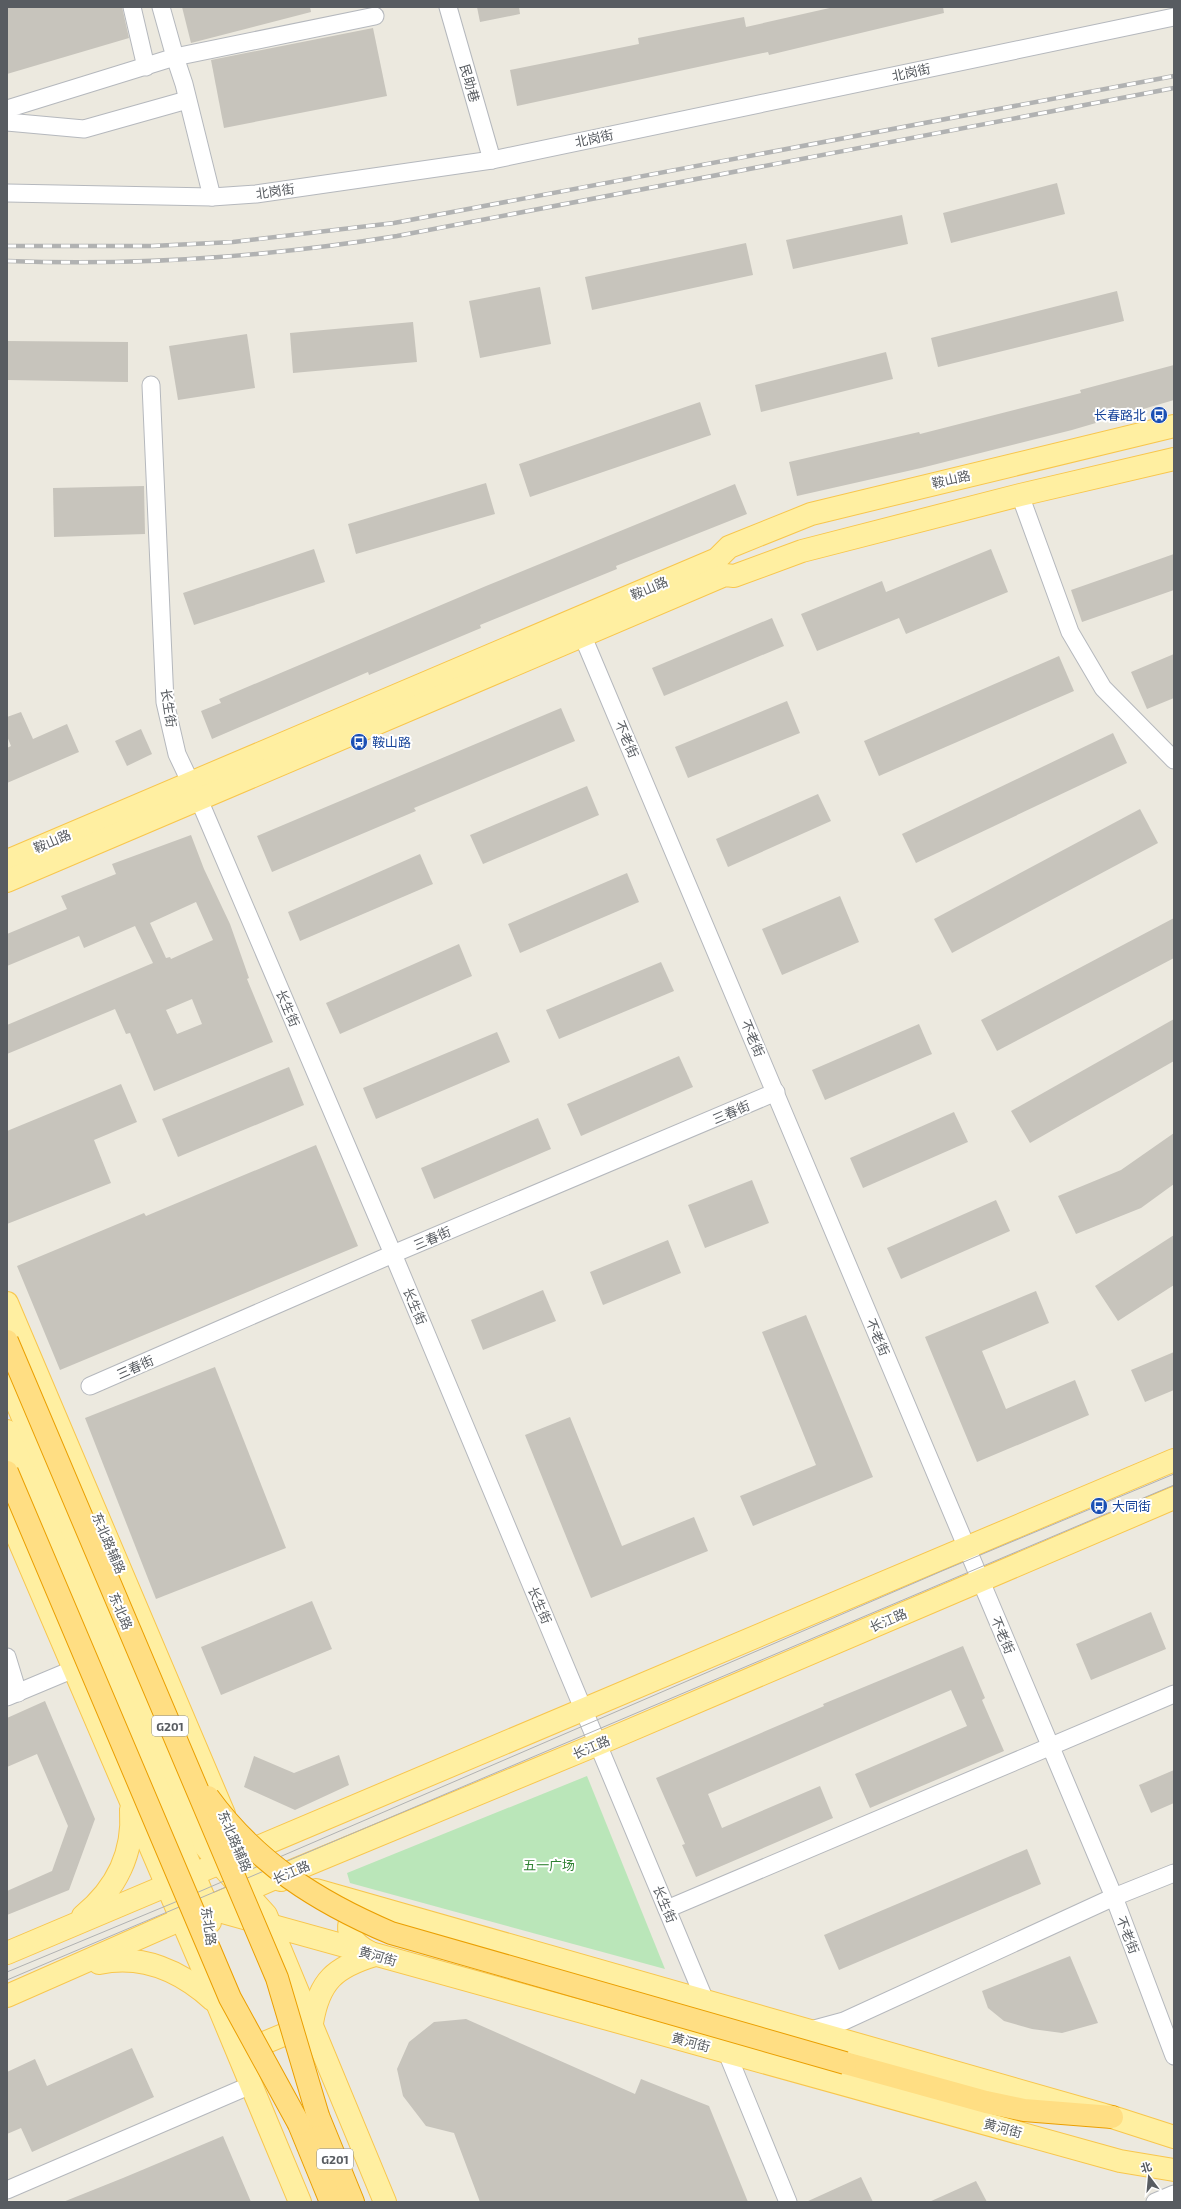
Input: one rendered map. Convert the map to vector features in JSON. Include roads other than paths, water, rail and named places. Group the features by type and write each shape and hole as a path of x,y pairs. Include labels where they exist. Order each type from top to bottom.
{"highway":[{"name":"东北路","path":"7,1340 277,1978 308,2120 331,2202"},
{"name":"东北路","path":"7,1472 230,1998 308,2120 353,2202"},
{"path":"189,1772 233,1828 288,1878 321,1900 358,1919 392,1933 426,1944 994,2104 1024,2110 1112,2117"}],"main road":[{"name":"鞍山路","path":"579,628 718,559 729,547 811,514 1174,426"},
{"name":"鞍山路","path":"7,861 195,791 579,628 725,575 734,576 802,551 1020,495 1174,459"},
{"name":"鞍山路","path":"7,881 195,791"},
{"name":"东北路辅路","path":"7,1303 245,1870"},
{"path":"12,1405 32,1362"},
{"name":"东北路","path":"12,1405 103,1658 208,1908 217,2003 300,2202"},
{"name":"东北路","path":"12,1405 205,1846 219,1863 245,1870 269,1920 385,2202"},
{"path":"7,1996 74,1968 208,1908 245,1870 584,1709 1174,1460"},
{"name":"长江路","path":"275,1878 598,1744 1174,1498"},
{"path":"7,1513 217,2003"},
{"path":"57,1628 103,1658"},
{"path":"71,1926 107,1893 119,1875 128,1853 132,1827 131,1801"},
{"path":"195,1824 245,1870"},
{"path":"7,1953 219,1863 809,2030 1112,2117 1174,2137"},
{"name":"黄河街","path":"208,1908 269,1920 375,1955 1120,2161 1174,2170"},
{"path":"375,1955 364,1949 352,1939 349,1933 348,1924 357,1912 364,1910 387,1910"},
{"path":"238,2054 312,2023 315,2002 324,1984 341,1970 359,1960 375,1955"},
{"path":"74,1968 102,1962 127,1960 148,1963 173,1971 195,1984 217,2003"}],"street":[{"path":"132,7 146,67"},
{"path":"161,7 184,84 212,197"},
{"name":"民助巷","path":"448,7 492,160"},
{"path":"7,109 175,58 354,21 370,12"},
{"name":"北岗街","path":"7,193 212,197 256,194 492,160 1174,17"},
{"path":"7,122 84,129 187,100"},
{"name":"长生街","path":"151,386 165,702 177,754 195,791 393,1254 668,1909 788,2202"},
{"path":"1020,495 1070,632 1103,688 1174,760"},
{"name":"不老街","path":"579,628 776,1092 1114,1897 1174,2056"},
{"name":"三春街","path":"90,1386 393,1254 776,1092"},
{"path":"7,1657 12,1695 74,1669"},
{"path":"668,1909 1174,1694"},
{"path":"727,2052 844,2021 1114,1897 1174,1873"},
{"path":"7,2190 251,2085"},
{"path":"1155,2202 1174,2194"}],"tram line":[{"path":"7,1972 173,1903 942,1571 1174,1474"},
{"path":"7,1980 1174,1485"}],"railway":[{"path":"7,246 152,246 233,242 394,223 1174,76"},
{"path":"7,261 105,262 203,258 300,249 397,236 1174,88"}],"place":[{"name":"长春路北","path":"1159,415"},
{"name":"鞍山路","path":"359,742"},
{"name":"大同街","path":"1099,1506"}],"park label":[{"name":"五一广场","path":"549,1865"}]}
